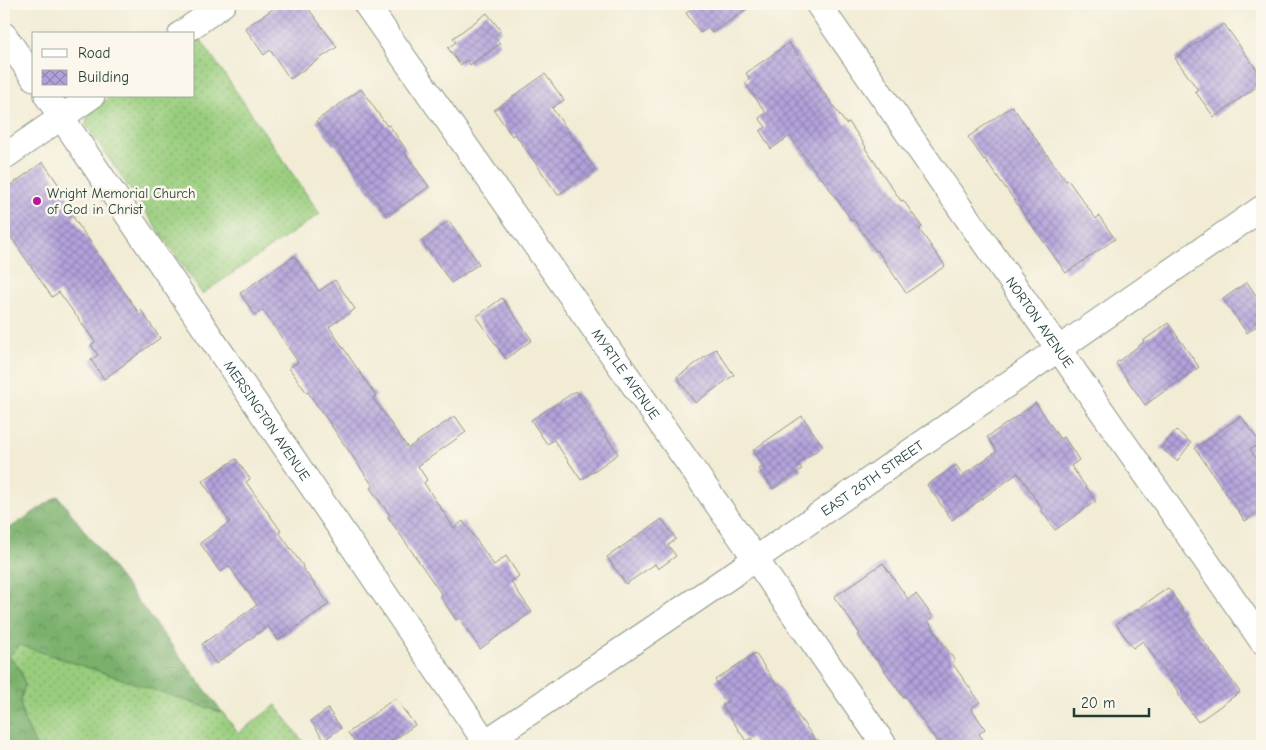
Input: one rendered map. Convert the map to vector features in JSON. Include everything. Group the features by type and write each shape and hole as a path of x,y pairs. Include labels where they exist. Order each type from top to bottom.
{"street":[{"path":"184,32 224,4"},
{"name":"MYRTLE AVENUE","path":"366,4 885,746"},
{"name":"NORTON AVENUE","path":"818,4 1262,640"},
{"path":"4,35 32,75"},
{"name":"MERSINGTON AVENUE","path":"48,98 485,745"},
{"path":"4,157 89,98"},
{"name":"EAST 26TH STREET","path":"485,745 1262,208"}],"green space":[{"path":"199,37 320,214 202,294 86,125 87,117 93,109 109,98 195,98 195,40"},
{"path":"58,496 223,713 20,645 9,656 20,669 25,685 20,701 24,720 36,746 9,746 4,744 4,532"},
{"path":"20,644 223,713 238,733 276,705 306,746 36,746 24,720 20,701 25,685 20,669 9,656"}],"building":[{"path":"280,4 305,4 337,47 290,79 270,50 264,55 245,28"},
{"path":"698,4 754,4 712,33 708,28 700,33 686,13"},
{"path":"487,13 501,31 494,36 500,44 470,65 467,60 460,65 448,48 456,42 453,38"},
{"path":"1224,24 1262,77 1262,83 1214,117 1195,91 1198,90 1175,58"},
{"path":"789,43 846,124 849,122 901,201 903,200 922,227 919,229 945,266 906,293 877,250 854,220 852,221 790,136 771,149 760,131 766,127 759,118 766,113 745,83 750,79 746,73"},
{"path":"545,74 564,100 552,108 595,169 558,195 515,134 512,136 494,110"},
{"path":"361,89 387,126 389,125 407,151 405,153 429,187 387,216 316,121"},
{"path":"1012,106 1066,181 1068,180 1096,219 1099,216 1115,239 1066,273 968,137"},
{"path":"43,162 78,213 73,217 138,312 141,310 160,338 104,379 91,360 98,355 91,345 95,342 59,292 52,297 4,227 4,190"},
{"path":"449,221 479,264 451,283 422,241"},
{"path":"294,256 319,291 335,280 355,309 329,327 376,396 373,398 408,448 455,416 466,432 418,466 427,480 424,483 454,528 463,521 494,565 506,556 519,576 511,582 532,612 480,649 459,618 456,620 440,596 442,595 388,517 390,515 370,488 373,486 308,392 289,368 298,362 263,310 255,315 240,293"},
{"path":"1247,282 1262,304 1262,322 1247,333 1223,299"},
{"path":"502,298 532,340 506,359 476,317"},
{"path":"1168,323 1199,367 1145,405 1116,363"},
{"path":"716,349 734,375 695,403 677,377"},
{"path":"576,391 618,454 581,480 554,440 547,444 531,420"},
{"path":"1036,403 1060,439 1064,437 1079,460 1071,466 1096,501 1055,530 1018,473 952,520 927,485 956,465 963,475 997,451 987,437"},
{"path":"802,416 823,446 798,464 802,469 773,489 759,469 764,466 753,450"},
{"path":"1241,416 1260,443 1250,450 1262,467 1262,509 1245,521 1195,448"},
{"path":"1176,430 1191,443 1177,461 1161,448"},
{"path":"236,459 250,479 246,482 281,531 279,532 302,567 329,604 278,640 268,626 216,664 202,644 257,605 229,566 220,572 200,543 230,522 202,481"},
{"path":"662,519 676,539 668,545 676,556 658,569 655,564 626,584 607,557"},
{"path":"883,563 908,599 916,594 933,617 928,621 955,661 952,663 980,702 971,708 985,729 979,734 988,746 940,746 905,696 903,697 875,659 834,597"},
{"path":"1168,588 1182,611 1240,692 1198,722 1143,641 1133,648 1116,624"},
{"path":"755,653 820,746 757,746 751,738 746,741 722,705 729,700 715,680"},
{"path":"395,698 415,725 385,746 358,746 348,733"},
{"path":"328,709 341,728 324,740 311,721"}],"place":[{"name":"Wright Memorial Church of God in Christ","path":"37,201"}]}
